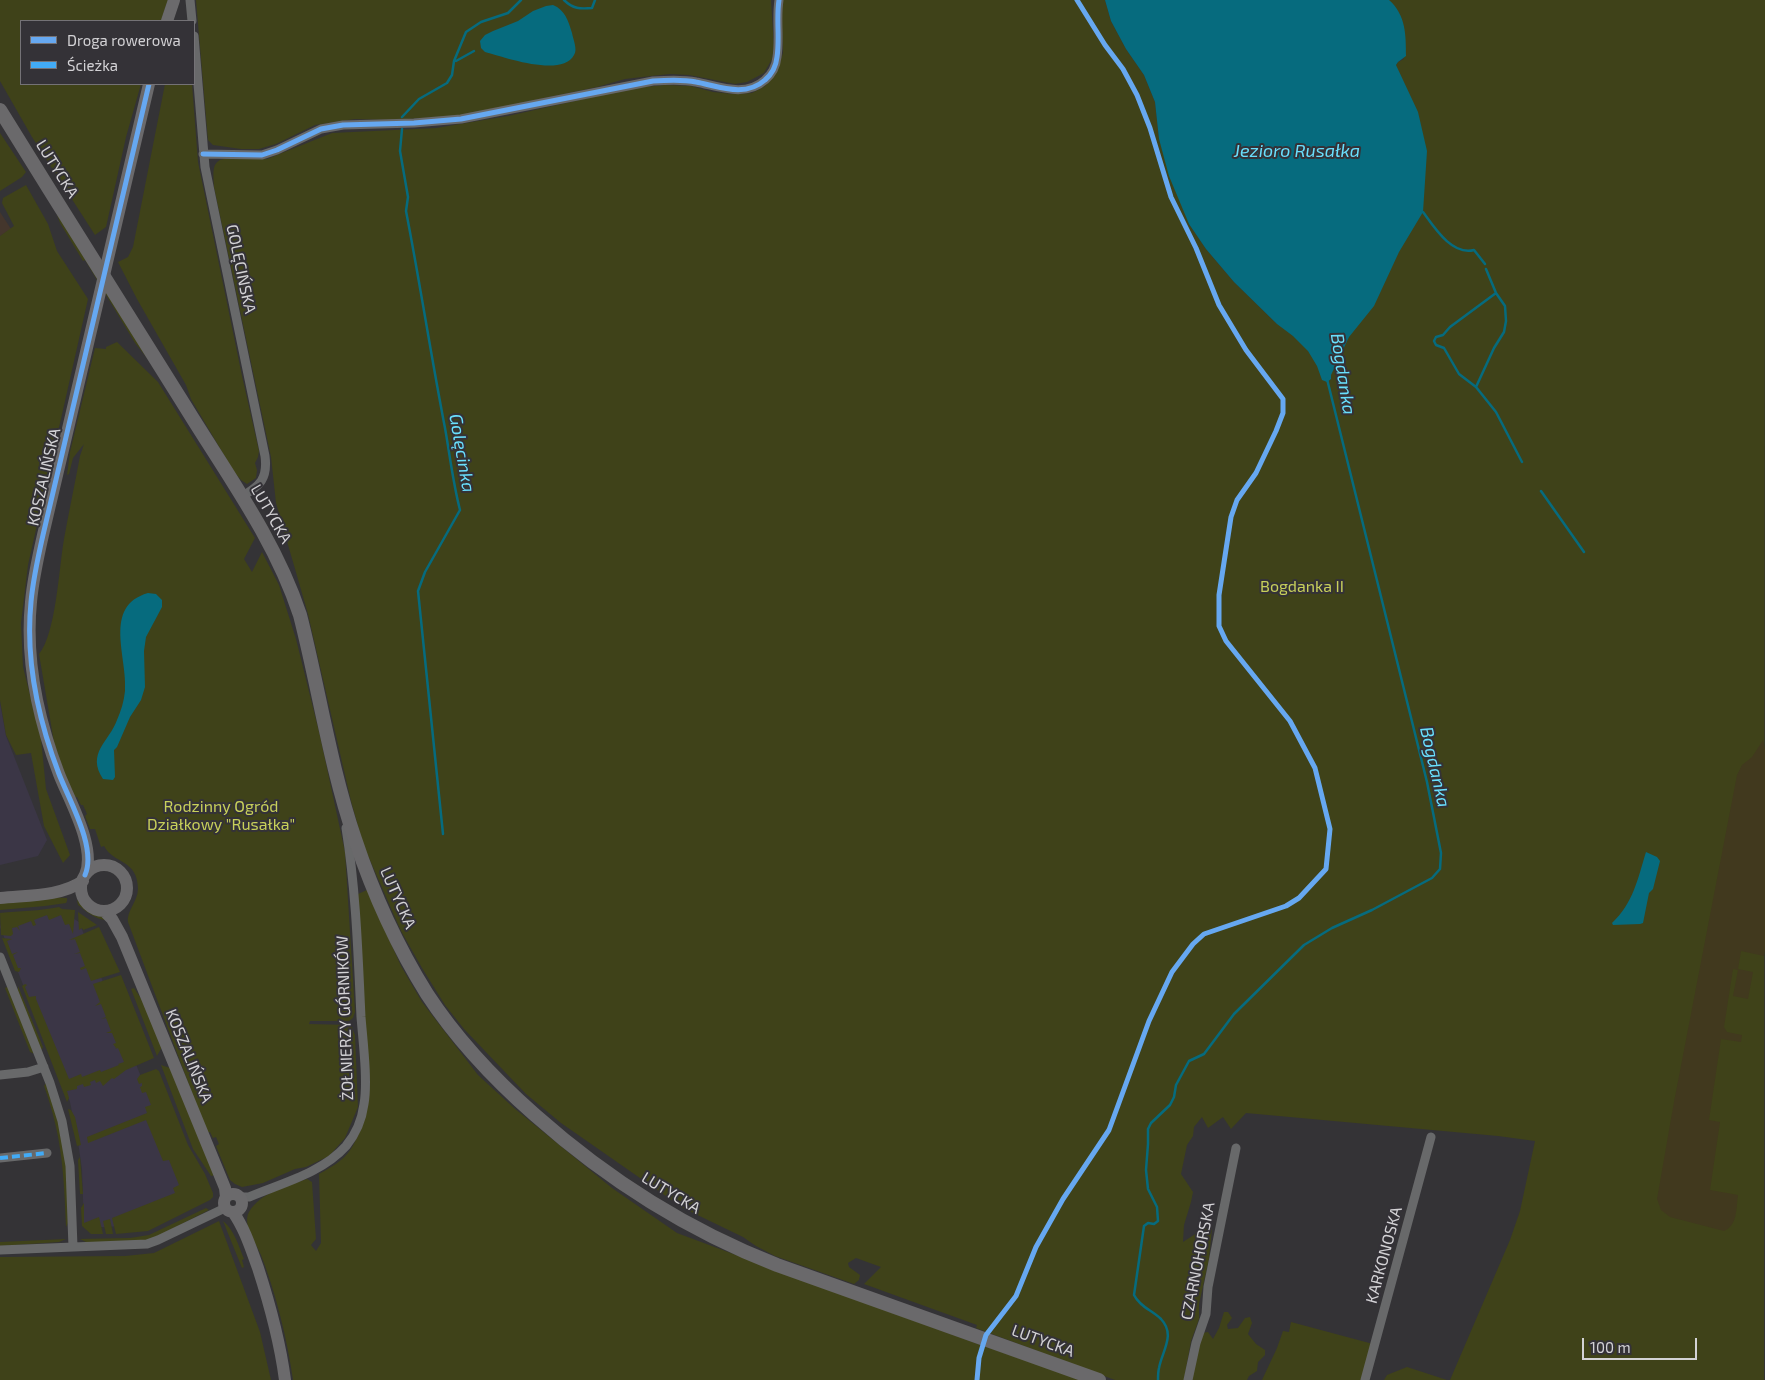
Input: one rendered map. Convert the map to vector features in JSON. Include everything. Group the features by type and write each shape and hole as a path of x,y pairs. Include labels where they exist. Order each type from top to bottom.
{"main road":[{"name":"LUTYCKA","path":"0,110 241,497 276,558 294,599 307,643 340,790 371,883 417,977 439,1011 466,1046 489,1072 529,1110 576,1150 617,1181 680,1220 742,1251 777,1265 1099,1380"}],"street":[{"path":"167,20 174,0"},
{"path":"190,0 192,20"},
{"path":"203,154 262,155 321,129 336,126 461,119 654,81 683,81 728,89 749,89 759,86 770,76 774,68 777,58 779,0"},
{"name":"GOLĘCIŃSKA","path":"195,49 203,154 265,456 266,468 263,479 241,497"},
{"name":"KOSZALIŃSKA","path":"107,866 97,858 86,842 54,760 42,724 32,674 29,633 36,568 149,85"},
{"name":"ŻOŁNIERZY GÓRNIKÓW","path":"0,1250 147,1244 235,1203 310,1172 326,1163 346,1146 356,1130 361,1117 365,1092 355,896 340,790"},
{"name":"KOSZALIŃSKA","path":"84,878 88,861 86,842"},
{"path":"0,898 51,892 74,887 92,869 99,866 115,868 122,873 126,881 127,890 122,904 114,910 105,912 98,910 75,896 51,892"},
{"path":"84,878 82,894 86,901"},
{"path":"355,896 360,886 371,883"},
{"name":"KOSZALIŃSKA","path":"122,904 122,937"},
{"name":"KOSZALIŃSKA","path":"105,912 122,937 235,1203 265,1292 277,1335 285,1380"},
{"path":"0,957 59,1108 70,1166 73,1247"},
{"path":"0,1075 28,1072 44,1067"},
{"name":"KARKONOSKA","path":"1365,1380 1431,1137"},
{"name":"CZARNOHORSKA","path":"1188,1380 1196,1343 1206,1314 1208,1287 1236,1148"},
{"path":"0,1158 47,1153"}],"shaded area":[{"path":"0,212 11,229 0,236"},
{"path":"0,703 6,736 47,840 38,856 0,865"},
{"path":"63,912 79,922 186,1189 122,1226 84,1228 82,1169 70,1102 0,927 3,919"}],"green space":[{"path":"0,0 168,0 161,20 20,20 20,85 141,85 126,137 106,227 95,235 32,137 0,81"},
{"path":"196,0 771,0 774,48 772,59 764,73 747,82 735,84 689,75 670,74 625,79 597,87 458,116 391,120 355,119 315,125 276,144 259,149 241,149 213,145 208,140"},
{"name":"Bogdanka II","path":"782,0 1105,0 1111,21 1126,49 1144,75 1155,102 1159,139 1189,224 1206,249 1234,282 1277,324 1399,79 1396,65 1404,59 1377,0 1765,0 1764,1380 1450,1380 1510,1240 1520,1211 1535,1141 1246,1113 1231,1129 1223,1117 1208,1128 1202,1117 1194,1127 1193,1136 1187,1145 1181,1174 1193,1192 1184,1225 1183,1242 1203,1229 1212,1228 1209,1259 1199,1304 1199,1319 1191,1341 1184,1380 1115,1380 976,1328 977,1325 864,1284 881,1267 856,1258 848,1263 849,1267 860,1275 859,1280 854,1284 775,1256 743,1237 683,1208 561,1123 526,1094 464,1029 445,1005 401,931 363,844 351,801 308,614 276,503 271,457 214,187 213,174 215,166 220,160 224,159 267,159 332,133 436,128 508,116 633,88 665,85 691,86 713,92 752,93 765,86 775,74 783,53"},
{"path":"165,85 192,85 198,162 259,451 255,463 257,470 256,478 247,484 234,472 191,399 186,385 118,262 128,257 133,247"},
{"path":"0,133 26,172 22,177 0,191"},
{"path":"26,185 48,224 57,251 88,299 28,565 21,623 23,667 41,739 46,789 70,855 63,863 44,826 31,753 16,755 6,735 0,700 0,236 14,226 2,203 3,198"},
{"path":"56,212 151,363 135,343 85,260 83,261 60,223"},
{"name":"Rodzinny Ogród Działkowy \"Rusałka\"","path":"117,342 158,382 255,538 244,559 252,572 262,552 279,585 296,639 320,736 345,852 355,1012 353,1018 349,1021 310,1021 309,1024 351,1025 355,1035 358,1107 345,1138 329,1156 263,1183 242,1187 230,1180 216,1146 219,1144 216,1137 213,1138 210,1132 207,1133 128,922 138,889 137,879 130,867 108,852 104,846 101,847 95,829 90,829 83,805 81,805 77,797 74,797 55,748 39,654 49,632 56,600 64,539 84,444 73,458 69,474 67,475 70,452 95,348 106,349 106,347"},
{"path":"367,890 401,966 422,1002 478,1075 514,1108 612,1188 677,1233 978,1344 1083,1380 293,1380 288,1348 276,1301 261,1255 248,1228 247,1217 254,1205 267,1195 307,1179 312,1182 316,1239 311,1245 316,1251 321,1243 319,1174 336,1164 347,1154 363,1124 358,894"},
{"path":"47,897 67,898 67,901 66,903 45,906 0,910 0,902"},
{"path":"77,900 91,910 101,914 106,920 88,912 78,905"},
{"path":"59,907 75,910 73,934 69,924 65,925 61,915 49,920 47,915 34,920 36,925 33,926 31,921 18,926 20,931 17,927 12,928 13,934 11,936 1,935 0,913"},
{"path":"78,912 97,925 79,930"},
{"path":"99,927 120,972 91,981 86,968 81,970 80,968 85,966 80,953 74,954 80,952 75,939 69,940"},
{"path":"2,938 12,939 7,941 12,954 18,952 13,955 18,968 21,968 19,972 15,971"},
{"path":"121,975 154,1058 126,1070 103,1086 100,1081 96,1083 95,1080 90,1082 91,1085 84,1087 83,1084 77,1086 77,1089 67,1091 69,1098 67,1102 22,986 27,985 25,987 29,997 36,996 69,1079 81,1074 82,1077 100,1070 101,1072 124,1062 118,1048 115,1049 113,1044 116,1043 112,1033 106,1033 111,1031 106,1018 101,1019 106,1017 101,1004 95,1006 100,1002 93,984"},
{"path":"18,986 43,1047 41,1051 18,991"},
{"path":"7,987 35,1054 30,1052 5,988"},
{"path":"134,988 146,1006 162,1047 157,1056 131,989"},
{"path":"161,1065 170,1068 215,1175 211,1176 193,1149"},
{"path":"156,1069 159,1071 188,1145 205,1174 213,1197 148,1231 116,1234 112,1218 175,1193 173,1188 179,1185 169,1160 163,1161 146,1120 88,1143 87,1137 147,1113 145,1107 151,1105 146,1092 142,1093 140,1087 142,1083 139,1084 137,1079 140,1075"},
{"path":"46,1083 58,1117 67,1169 68,1223 66,1227 61,1155 55,1122 44,1086"},
{"path":"68,1109 71,1110 75,1117 81,1145 77,1146"},
{"path":"80,1157 83,1194 80,1194 78,1160"},
{"path":"84,1203 84,1223 99,1217 103,1234 91,1234 82,1226 81,1208"},
{"path":"206,1208 209,1210 160,1235 146,1240 86,1242 80,1239 130,1238 149,1235"},
{"path":"110,1219 113,1234 106,1234 103,1221"},
{"path":"219,1221 260,1332 271,1380 0,1380 0,1257 125,1256 154,1253"},
{"path":"223,1221 233,1233 238,1244 244,1259 242,1260 244,1267 242,1268"},
{"path":"66,1239 59,1242 0,1246 0,1242"},
{"path":"1224,1312 1228,1312 1232,1318 1227,1325 1228,1329 1238,1328 1245,1318 1250,1317 1252,1323 1248,1334 1256,1344 1265,1350 1265,1355 1258,1362 1257,1371 1249,1376 1247,1380 1191,1380 1202,1333 1208,1332 1213,1339"},
{"path":"1291,1322 1373,1344 1362,1380 1262,1380 1283,1331 1289,1332"},
{"path":"1407,1367 1447,1380 1384,1380 1387,1375"}],"sand":[{"path":"1763,740 1765,749 1765,950 1764,956 1741,951 1738,969 1753,972 1748,999 1733,996 1738,970 1733,969 1724,1027 1727,1032 1742,1035 1741,1042 1721,1039 1709,1120 1720,1122 1710,1190 1738,1195 1734,1220 1732,1225 1724,1231 1670,1217 1661,1210 1657,1199 1737,775 1742,765 1752,757"}],"water":[{"name":"Jezioro Rusałka","path":"1105,0 1389,0 1399,12 1404,26 1406,56 1396,65 1418,112 1427,151 1423,212 1399,252 1374,306 1349,337 1331,375 1331,379 1327,382 1322,380 1317,366 1308,351 1234,282 1206,249 1189,224 1169,176 1159,139 1155,102 1144,75 1126,49 1111,21"},
{"path":"553,5 566,16 574,41 575,53 568,62 558,65 532,64 485,52 481,48 480,41 485,35 518,21 533,11"},
{"path":"148,593 156,594 162,600 162,607 146,637 144,651 145,687 141,700 130,717 114,750 115,777 113,780 103,779 98,770 98,755 117,720 125,691 120,634 121,621 125,609 134,600"},
{"path":"1646,852 1657,857 1660,861 1653,889 1649,893 1643,923 1613,925 1612,923 1630,899"}],"waterway":[{"name":"Golęcinka","path":"402,117 419,99 447,83 452,75 454,61 466,32 481,22 508,13 521,0"},
{"name":"Golęcinka","path":"564,0 577,8 592,8 595,0"},
{"path":"456,61 474,51"},
{"name":"Golęcinka","path":"402,129 400,151 408,197 406,211 453,480 460,510 425,572 418,591 443,834"},
{"path":"1423,212 1438,232 1451,245 1466,251 1474,250 1485,264"},
{"path":"1476,387 1459,374 1444,348 1436,345 1434,341 1436,337 1443,335 1450,327 1496,293 1486,269"},
{"path":"1496,293 1505,306 1506,321 1504,332 1494,348 1476,387 1496,412 1522,462"},
{"name":"Bogdanka","path":"1158,1380 1158,1372 1167,1343 1167,1331 1161,1319 1139,1303 1134,1295 1144,1226 1158,1221 1157,1207 1148,1189 1146,1170 1148,1129 1151,1123 1170,1105 1174,1097 1176,1085 1189,1061 1204,1054 1234,1014 1304,945 1332,928 1372,910 1432,878 1440,869 1441,853 1427,782 1327,379"},
{"path":"1541,491 1584,552"}],"marked path":[{"path":"0,1158 47,1153"}],"cycle path":[{"path":"203,154 262,155 321,129 343,125 414,123 461,119 653,81 685,80 722,88 740,90 749,88 765,80 772,73 776,64 779,0"},
{"path":"977,1380 979,1358 986,1335 1016,1296 1036,1247 1063,1199 1109,1130 1149,1021 1172,972 1193,944 1204,934 1286,906 1299,898 1326,869 1330,829 1315,768 1290,721 1226,641 1219,626 1219,595 1231,517 1237,500 1256,473 1276,431 1283,413 1283,399 1246,350 1219,305 1196,248 1171,197 1150,128 1137,95 1123,69 1105,45 1077,0"},
{"path":"85,875 88,864 85,838 59,774 39,711 30,646 31,602 34,576 43,535 149,85"}]}
